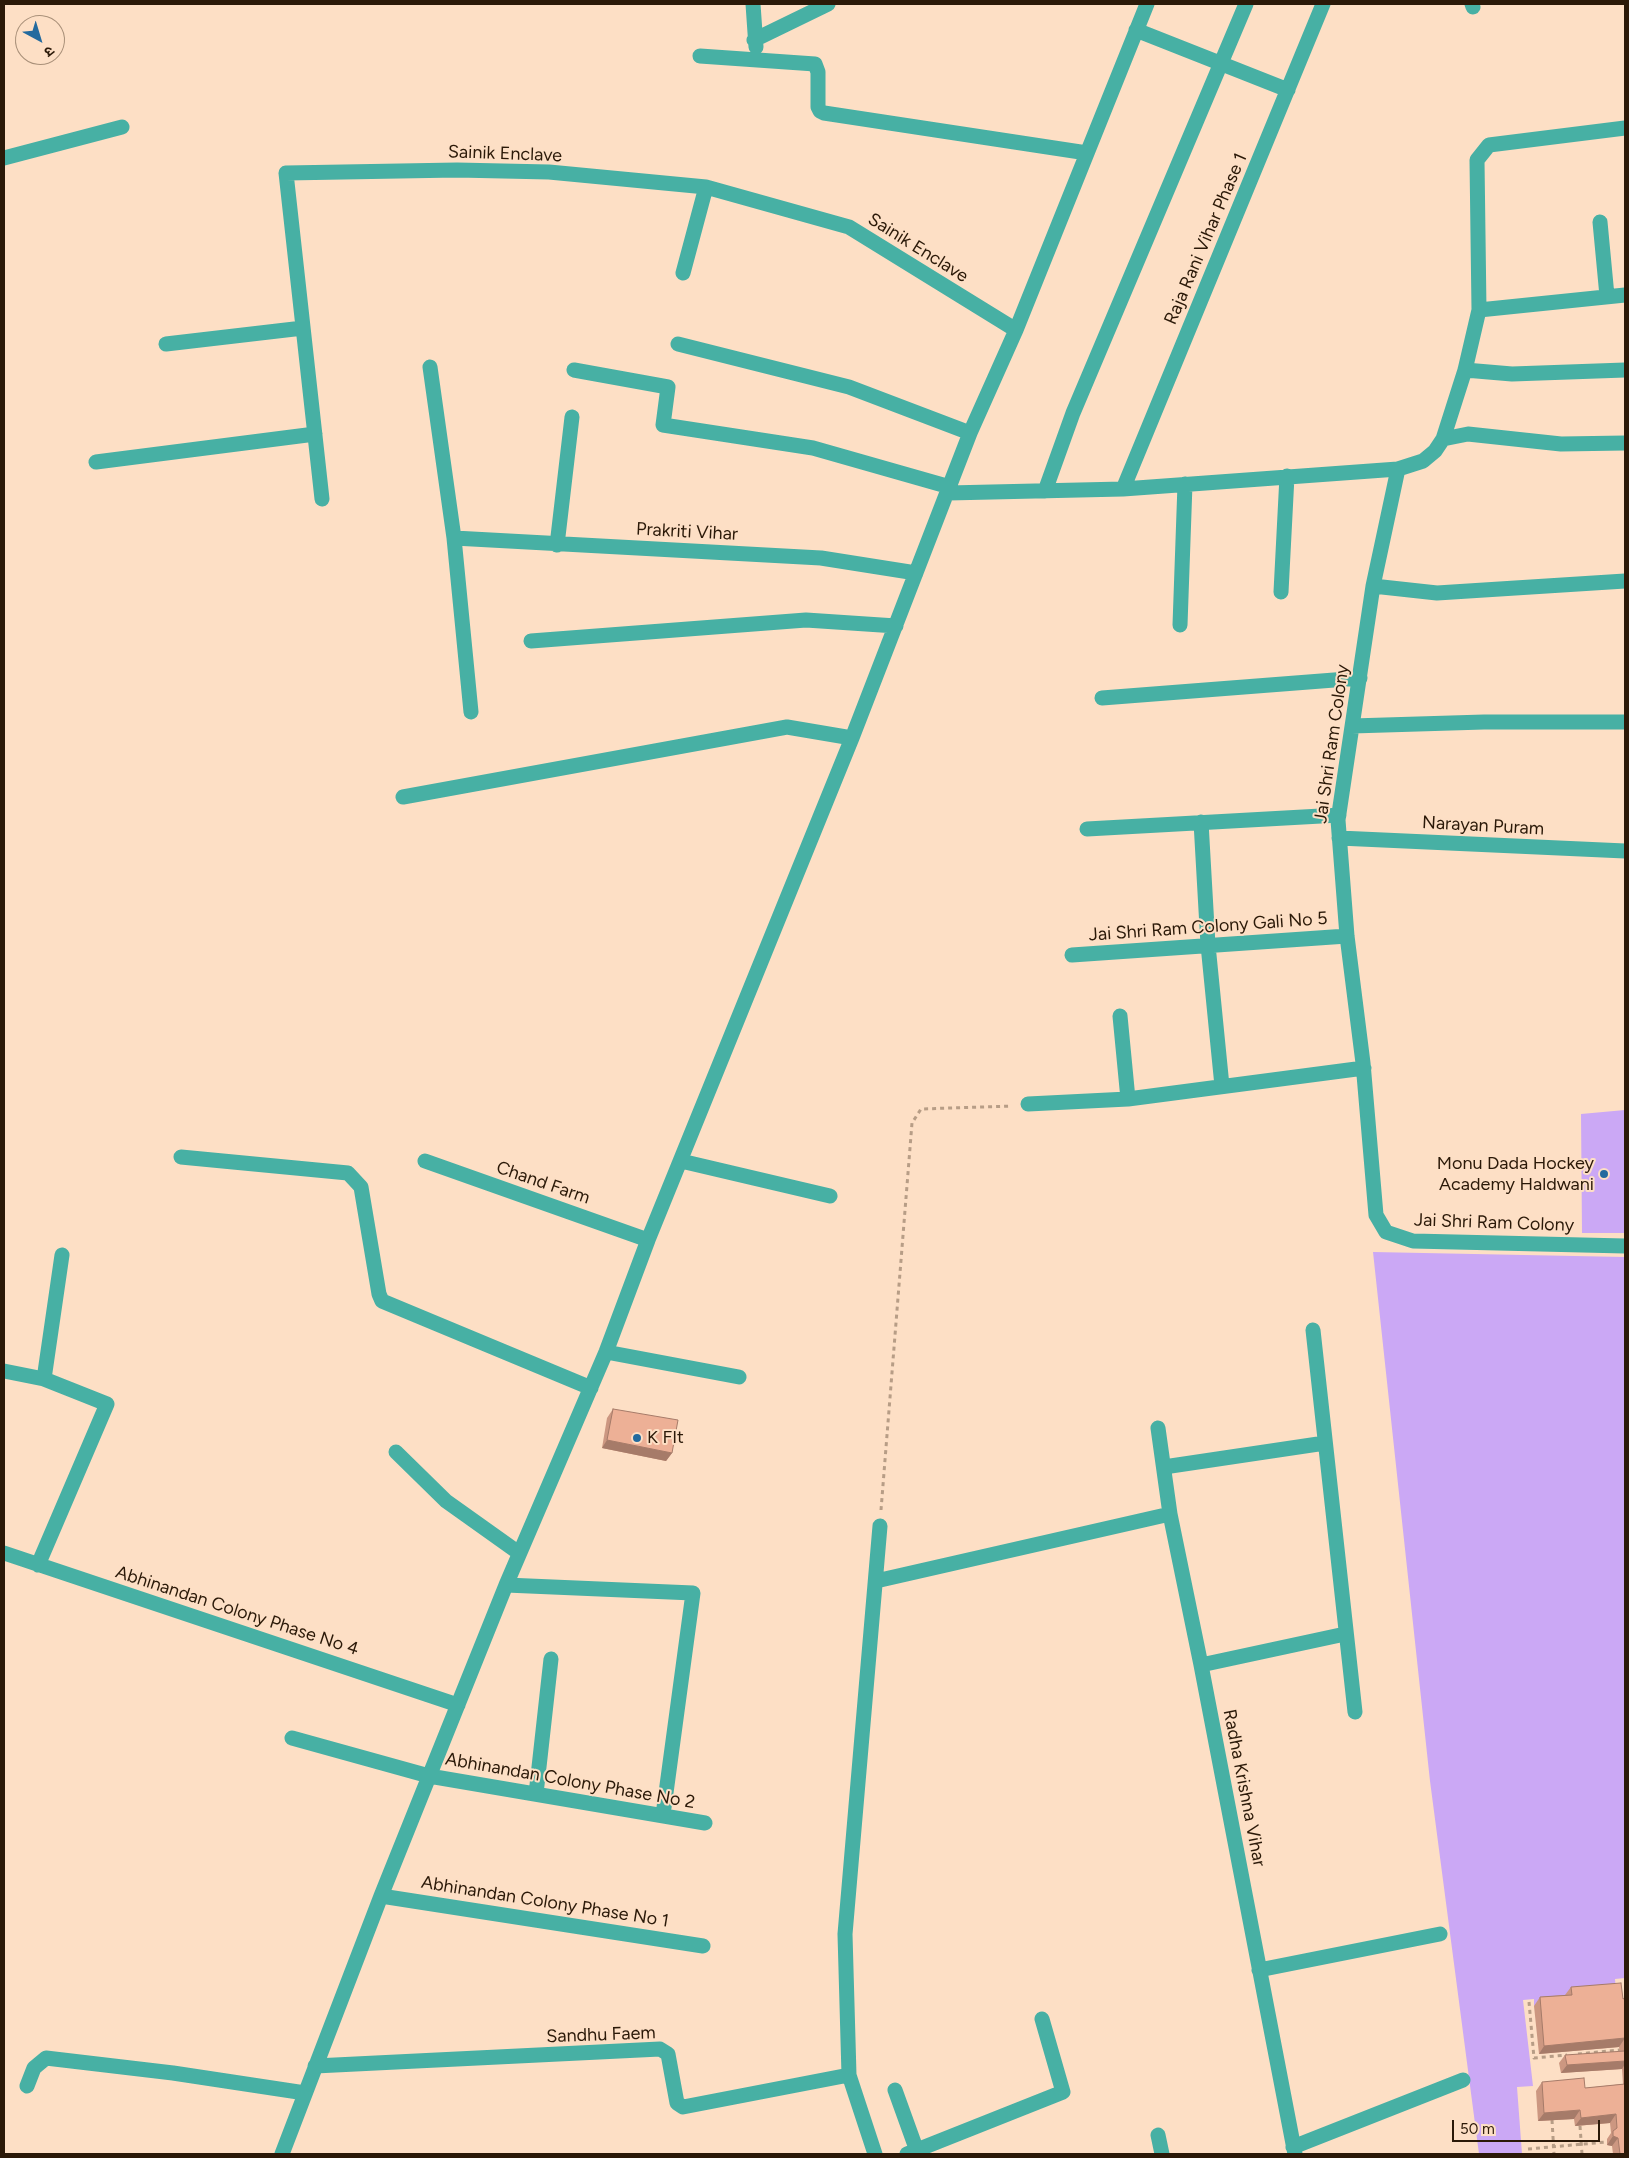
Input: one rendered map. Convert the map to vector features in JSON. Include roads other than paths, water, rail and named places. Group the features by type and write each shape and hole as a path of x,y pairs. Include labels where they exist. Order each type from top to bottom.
{"street":[{"path":"753,4 754,40 758,60"},
{"path":"754,40 828,4"},
{"path":"282,2154 429,1776 519,1553 606,1352 648,1240 852,738 970,433 1016,330 1147,4"},
{"path":"1045,491 1073,413 1246,4"},
{"name":"Raja Rani Vihar Phase 1","path":"1123,489 1323,4"},
{"path":"1136,30 1288,90"},
{"path":"700,56 815,64 818,72 818,107 824,113 1087,154"},
{"path":"4,158 122,127"},
{"path":"574,370 668,387 663,425 814,448 949,490 1045,491 1123,489 1398,469 1423,461 1435,451 1443,439 1465,370 1479,310 1477,160 1489,145 1625,128"},
{"name":"Sainik Enclave","path":"322,499 286,173 457,170 549,172 706,187 849,227 1016,330"},
{"path":"683,273 706,187"},
{"path":"1600,222 1607,296"},
{"path":"1479,310 1625,295"},
{"path":"166,344 303,328"},
{"path":"678,344 849,387 970,433"},
{"path":"430,367 454,538 471,712"},
{"path":"1465,370 1512,374 1625,370"},
{"path":"557,545 572,416"},
{"path":"96,462 315,434"},
{"path":"1443,439 1468,434 1561,444 1625,443"},
{"name":"Jai Shri Ram Colony","path":"1398,469 1373,586 1339,815 1339,838 1347,936 1364,1068 1376,1215 1386,1232 1413,1241 1625,1246"},
{"path":"1281,592 1287,476"},
{"path":"1180,625 1185,484"},
{"name":"Prakriti Vihar","path":"454,538 821,558 916,573"},
{"path":"1373,586 1437,593 1625,581"},
{"path":"531,641 806,620 896,626"},
{"path":"1102,698 1360,678"},
{"path":"1352,726 1484,722 1625,722"},
{"path":"403,797 787,728 852,738"},
{"path":"1087,829 1339,815"},
{"path":"1201,822 1208,945 1222,1086"},
{"name":"Narayan Puram","path":"1339,838 1625,851"},
{"name":"Jai Shri Ram Colony Gali No 5","path":"1072,955 1347,936"},
{"path":"1120,1016 1128,1100"},
{"path":"1022,1105 1128,1100 1364,1068"},
{"path":"181,1157 348,1173 362,1187 379,1294 382,1301 591,1388"},
{"name":"Chand Farm","path":"425,1161 648,1240"},
{"path":"681,1161 830,1196"},
{"path":"44,1379 62,1255"},
{"path":"1313,1330 1355,1712"},
{"path":"606,1352 739,1377"},
{"path":"4,1371 44,1379 107,1404 38,1564"},
{"name":"Radha Krishna Vihar","path":"1158,1428 1170,1514 1201,1665 1294,2151"},
{"path":"1164,1467 1325,1443"},
{"path":"396,1452 446,1501 519,1553"},
{"path":"876,1581 1170,1514"},
{"path":"875,2154 849,2075 845,1934 880,1526"},
{"name":"Abhinandan Colony Phase No 4","path":"4,1553 458,1704"},
{"path":"506,1585 693,1593 663,1815"},
{"path":"1201,1665 1345,1634"},
{"path":"536,1794 551,1658"},
{"name":"Abhinandan Colony Phase No 2","path":"292,1738 429,1776 705,1823"},
{"name":"Abhinandan Colony Phase No 1","path":"382,1896 703,1946"},
{"path":"1259,1970 1440,1934"},
{"path":"895,2090 912,2152 1064,2092 1042,2019"},
{"name":"Sandhu Faem","path":"315,2066 660,2049 668,2054 677,2103 682,2107 849,2075"},
{"path":"28,2086 34,2068 46,2058 173,2073 305,2093"},
{"path":"1294,2151 1463,2080"},
{"path":"1158,2136 1162,2154"}],"place":[{"name":"Monu Dada Hockey Academy Haldwani","path":"1604,1174"},
{"name":"K FIt","path":"637,1438"}]}
